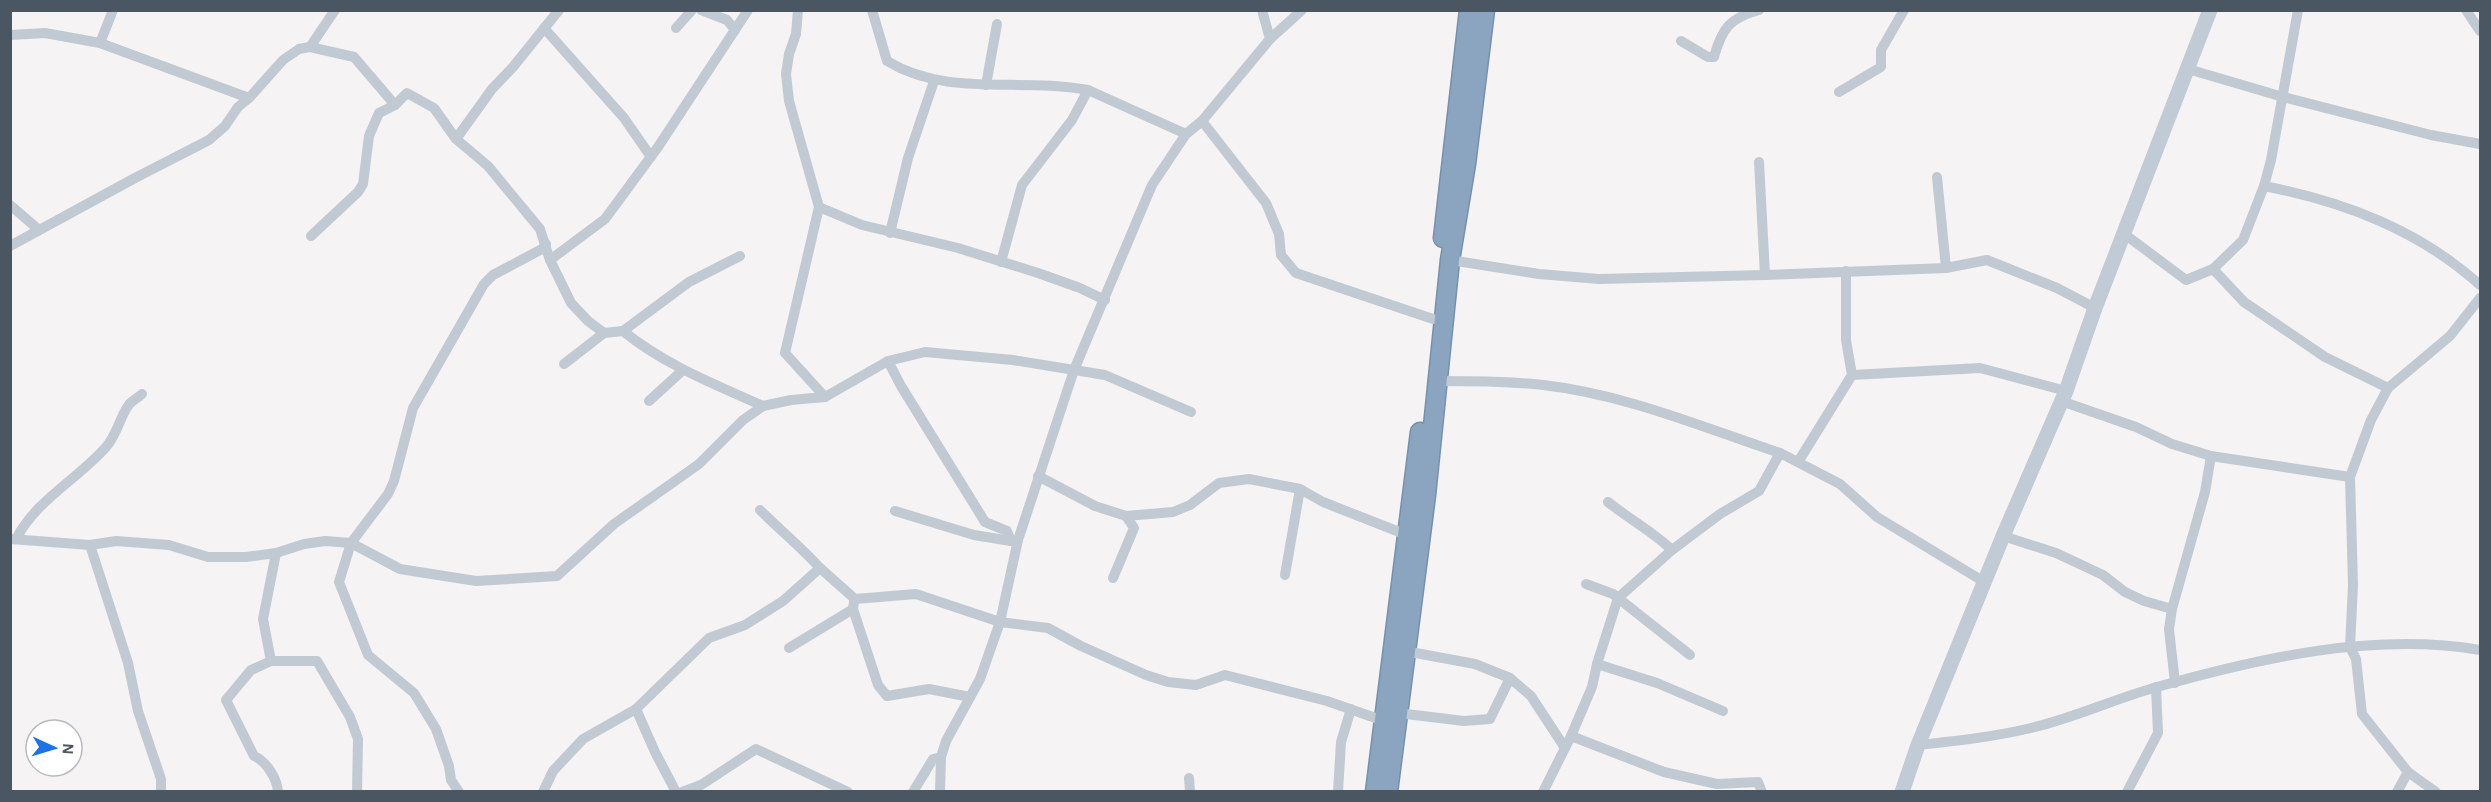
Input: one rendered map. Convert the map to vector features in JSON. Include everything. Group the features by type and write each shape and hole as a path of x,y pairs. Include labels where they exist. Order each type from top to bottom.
{"highway":[{"path":"1388,792 1391,717 1407,535 1469,10"},
{"path":"1375,792 1405,651 1426,495 1450,260 1466,164 1485,10"}],"street":[{"path":"100,44 114,10"},
{"path":"310,47 335,10"},
{"path":"456,139 492,89 559,10"},
{"path":"676,27 692,10"},
{"path":"701,10 727,20 735,30"},
{"path":"550,260 584,232 605,219 651,157 748,10"},
{"path":"798,10 796,34 789,54 786,74 789,101 819,207 784,353 825,398"},
{"path":"872,10 887,61 900,69 934,81 1074,87 1088,90 1186,134"},
{"path":"1262,10 1270,39"},
{"path":"940,792 941,757 946,741 980,679 1000,622 1015,540 1074,370 1152,185 1186,134 1202,121 1270,39 1302,10"},
{"path":"1681,41 1708,57 1714,57 1719,38 1734,20 1738,16 1759,10"},
{"path":"1839,92 1881,67 1881,50 1904,10"},
{"path":"1902,792 1918,745 2063,396 2123,233 2210,10"},
{"path":"2123,233 2186,280 2213,269 2243,240 2264,186 2298,10"},
{"path":"2466,10 2481,31"},
{"path":"986,85 998,24"},
{"path":"544,28 624,118 651,157"},
{"path":"10,35 45,33 100,44 249,98"},
{"path":"10,246 38,229 209,140 225,126 238,107 283,60 299,49 310,47 354,57 395,105"},
{"path":"2188,69 2283,97 2431,135 2481,144"},
{"path":"890,233 901,182 934,81"},
{"path":"1001,262 1022,185 1072,120 1088,90"},
{"path":"311,236 358,192 363,184 369,136 380,112 395,105 406,93 434,108 456,139 488,166 540,229 550,260 571,303 588,321 604,333"},
{"path":"1202,121 1266,203 1279,234 1281,255 1296,273 1433,319"},
{"path":"1759,162 1764,276"},
{"path":"1937,177 1946,268"},
{"path":"2264,186 2330,201 2383,221 2413,236 2464,270 2481,285"},
{"path":"10,205 38,229"},
{"path":"819,207 862,225 958,248 1080,288 1105,300"},
{"path":"459,792 451,780 449,766 436,729 414,693 368,656 339,582 351,543 388,494 394,482 412,408 484,284 494,275 542,249 546,244"},
{"path":"564,364 604,333 623,331 689,282 740,256"},
{"path":"1450,260 1599,279 1764,276 1946,268 1987,260 2057,288 2095,308"},
{"path":"2213,269 2244,302 2325,357 2388,388"},
{"path":"1798,462 1852,375 1846,340 1846,271"},
{"path":"2436,792 2408,772 2362,714 2356,659 2350,647 2353,585 2350,477 2371,420 2388,388 2450,336 2481,298"},
{"path":"623,331 646,350 683,370 763,406"},
{"path":"13,539 90,545 116,541 169,545 208,557 246,557 276,553 304,544 325,541 351,543 400,569 476,581 557,576 614,524 699,464 743,420 763,406 791,400 825,398 888,361 925,352 1013,360 1104,375 1191,412"},
{"path":"888,361 985,522 1007,531 1015,540"},
{"path":"1852,375 1980,368 2063,396 2172,444 2211,456 2350,477"},
{"path":"649,400 683,370"},
{"path":"1438,381 1490,381 1544,385 1591,394 1647,408 1780,453 1840,484 1877,517 1986,583"},
{"path":"13,539 46,499 91,463 108,445 129,405 142,394"},
{"path":"1543,792 1592,687 1618,598 1672,550 1720,514 1758,491 1780,453"},
{"path":"2175,683 2169,629 2172,609 2205,492 2211,456"},
{"path":"1038,476 1095,506 1126,516 1173,512 1190,505 1219,483 1249,480 1300,489 1323,502 1407,535"},
{"path":"1285,575 1300,489"},
{"path":"1608,502 1639,526 1655,534 1672,550"},
{"path":"760,510 783,533 798,543 854,604 878,685 888,696 929,689 970,697"},
{"path":"895,512 974,535 1015,540"},
{"path":"1113,578 1134,528 1126,516"},
{"path":"2003,536 2055,553 2103,575 2125,592 2144,601 2172,609"},
{"path":"90,545 128,663 138,711 161,779 161,792"},
{"path":"271,661 263,619 276,553"},
{"path":"543,792 554,771 583,739 636,709 710,638 745,625 783,601 820,568"},
{"path":"1586,585 1613,594 1690,655"},
{"path":"789,648 854,604 916,594 1000,622 1048,628 1081,646 1146,675 1168,682 1196,685 1225,675 1351,709 1391,717 1464,721 1490,719 1509,678"},
{"path":"1918,745 1982,738 2033,728 2156,687 2257,662 2350,647 2416,643 2481,650"},
{"path":"1405,651 1475,664 1509,678 1531,696 1565,748"},
{"path":"278,792 278,784 262,760 254,756 226,700 251,670 271,661 317,661 350,717 358,739 357,792"},
{"path":"1597,664 1657,683 1723,711"},
{"path":"2127,792 2158,733 2156,687"},
{"path":"636,709 676,792"},
{"path":"1338,792 1341,742 1351,709"},
{"path":"1571,736 1664,772 1717,784 1758,782 1762,792"},
{"path":"681,792 701,785 756,748 848,792"},
{"path":"913,792 933,759 941,757"},
{"path":"2397,792 2408,772"},
{"path":"1189,778 1190,792"}]}
